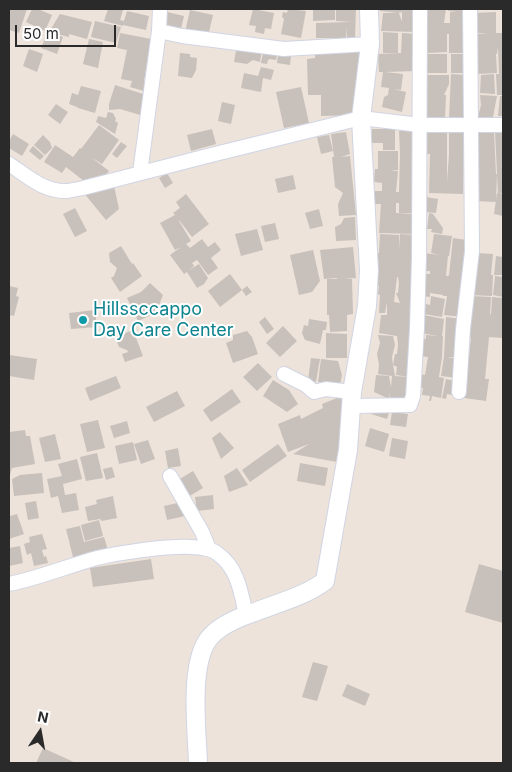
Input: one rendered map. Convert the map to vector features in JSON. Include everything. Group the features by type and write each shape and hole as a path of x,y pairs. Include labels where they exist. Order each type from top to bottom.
{"street":[{"path":"140,173 159,31 160,9"},
{"path":"198,763 196,684 199,662 204,647 211,636 224,626 246,615 306,592 325,581 348,450 352,399 367,306 369,270 361,118 370,44 369,9"},
{"path":"284,374 306,385 314,392 326,389 352,399 410,405 413,396 418,310 420,9"},
{"path":"459,392 463,329 472,250 470,9"},
{"path":"159,31 182,36 284,49 370,44"},
{"path":"9,164 36,183 48,188 67,190 83,188 361,118 420,125 503,125"},
{"path":"170,476 202,532 209,549"},
{"path":"9,584 100,558 130,552 171,547 209,549 228,563 234,572 246,615"}],"building":[{"path":"9,9 27,9 19,33 9,30"},
{"path":"32,9 38,9 52,15 45,31 26,22"},
{"path":"108,9 123,10 120,20 124,21 127,11 149,16 146,30 104,21"},
{"path":"253,9 274,13 271,29 265,28 264,34 255,32 256,26 249,25"},
{"path":"288,9 306,11 301,38 281,34 284,19 282,17 283,12 287,13"},
{"path":"313,9 335,9 335,20 313,21"},
{"path":"336,9 356,9 355,39 347,39 347,27 346,38 316,38 316,23 352,22 336,21"},
{"path":"380,9 415,9 416,32 381,31 383,13 398,13 380,11"},
{"path":"423,9 446,9 444,23 450,23 450,12 456,11 448,11 449,9 465,9 465,53 449,53 449,34 447,34 447,52 427,53"},
{"path":"190,10 213,15 208,36 185,32"},
{"path":"163,11 184,16 181,29 160,24"},
{"path":"496,12 496,33 503,33 503,95 497,95 496,74 499,74 498,47 496,54 497,73 475,74 474,55 478,55 477,34 488,33 474,33 474,13"},
{"path":"60,14 92,22 87,39 69,34 69,37 49,32"},
{"path":"95,21 121,27 116,43 91,37"},
{"path":"48,32 63,37 57,54 41,48"},
{"path":"383,32 398,33 398,53 383,53"},
{"path":"120,33 151,39 144,81 147,82 144,91 130,87 132,81 121,79 127,50 117,48"},
{"path":"402,33 417,34 417,71 385,72 403,74 401,90 393,89 406,92 402,112 382,107 384,97 388,95 389,88 381,87 383,72 379,72 378,54 401,53"},
{"path":"89,39 103,42 98,68 83,64"},
{"path":"237,45 262,49 260,62 253,60 247,64 234,62"},
{"path":"315,46 359,46 360,115 321,116 321,95 308,95 307,59 315,58"},
{"path":"264,47 278,50 276,60 270,59 267,64 261,63"},
{"path":"29,49 43,54 37,72 23,66"},
{"path":"180,53 190,54 190,57 197,58 196,70 192,78 178,76"},
{"path":"426,54 447,54 447,73 426,73"},
{"path":"451,54 465,54 465,73 451,73"},
{"path":"278,55 291,56 290,65 277,63"},
{"path":"261,67 274,70 271,80 263,78 261,92 241,88 244,73 258,76"},
{"path":"451,74 466,75 467,111 463,118 449,118"},
{"path":"494,74 495,94 480,93 481,75"},
{"path":"427,75 449,75 449,84 444,95 446,95 445,118 426,118"},
{"path":"115,85 146,95 140,115 120,109 109,110"},
{"path":"81,86 101,91 95,113 69,104 72,93 78,95"},
{"path":"301,87 309,123 284,128 276,92"},
{"path":"480,95 497,96 493,117 478,117 481,105"},
{"path":"500,96 503,96 503,116 498,116"},
{"path":"222,102 235,105 231,124 218,121"},
{"path":"56,104 68,112 60,124 48,115"},
{"path":"108,112 113,113 115,121 118,123 115,134 96,122 98,116 106,118"},
{"path":"99,125 119,140 102,164 91,157 109,171 102,179 84,181 66,167 62,173 44,162 55,145 73,157"},
{"path":"427,128 447,128 447,182 449,131 464,131 463,194 429,193 430,154 427,154"},
{"path":"212,129 216,144 191,151 187,135"},
{"path":"372,129 395,129 395,150 383,150 383,143 372,143"},
{"path":"399,131 417,131 415,213 399,213 399,203 396,203 396,213 416,214 416,234 379,233 381,204 374,204 374,191 382,191 382,183 374,182 375,169 378,169 378,151 398,151 398,170 390,170 398,171 396,192 399,192"},
{"path":"346,132 350,154 341,157 350,156 356,215 339,216 338,204 343,193 335,187 331,134"},
{"path":"494,132 496,202 476,201 473,155 482,154 475,154 474,133"},
{"path":"495,132 503,132 503,193 499,194 503,194 503,216 494,214 498,194"},
{"path":"13,134 29,144 22,156 9,148 9,141"},
{"path":"43,135 50,142 52,148 45,155 34,145"},
{"path":"329,135 333,151 321,154 317,137"},
{"path":"121,142 127,146 117,158 112,154"},
{"path":"33,146 44,156 40,160 29,151"},
{"path":"167,173 173,183 165,188 159,178"},
{"path":"293,175 296,189 278,193 275,179"},
{"path":"114,186 119,209 106,220 83,192"},
{"path":"186,194 209,224 192,237 179,220 191,241 186,244 190,248 202,239 208,247 215,242 221,250 211,258 218,268 208,275 197,260 192,263 194,266 189,270 199,264 208,278 204,284 197,288 187,272 184,274 170,255 181,247 175,250 160,223 175,215 173,213 180,208 176,202"},
{"path":"426,197 438,199 436,213 424,212"},
{"path":"75,208 87,231 75,237 63,214"},
{"path":"319,209 323,226 310,229 305,213"},
{"path":"429,213 433,214 443,228 442,234 431,232 432,229 427,229"},
{"path":"355,217 356,240 336,241 335,227 341,224 344,218"},
{"path":"275,223 279,239 265,242 261,226"},
{"path":"257,229 263,250 241,256 235,234"},
{"path":"380,234 399,235 399,249 400,234 416,235 410,377 396,375 397,367 393,365 395,354 397,354 397,336 379,333 381,315 387,315 387,302 385,313 379,313 379,286 370,285 377,271","holes":["398,277 398,293 396,293 400,303 394,302"]},
{"path":"434,234 452,236 446,276 449,275 453,238 473,241 464,317 444,315 447,296 430,293 430,297 422,296 424,274 430,274 430,271 425,271 426,266 421,265 423,253 440,255 431,253"},
{"path":"121,246 142,276 120,292 111,278 114,276 117,268 110,262 109,253"},
{"path":"353,247 356,278 344,279 352,279 353,314 347,315 347,331 330,332 329,315 327,315 327,279 337,278 324,279 320,250"},
{"path":"313,250 320,281 312,292 299,295 290,255"},
{"path":"477,253 493,254 492,296 470,295"},
{"path":"496,256 503,257 503,275 494,275"},
{"path":"230,274 242,290 220,307 208,291"},
{"path":"495,276 503,277 503,297 493,295"},
{"path":"150,283 163,295 156,313 138,321 127,298 141,292"},
{"path":"9,286 18,288 16,296 19,297 14,316 11,315 9,319"},
{"path":"247,286 252,292 246,296 242,290"},
{"path":"431,296 445,299 442,317 424,314 426,304 430,305"},
{"path":"470,296 491,297 491,315 492,297 503,298 503,338 489,337 485,379 489,379 486,401 464,398 471,338 467,337"},
{"name":"Hillssccappo Day Care Center","path":"95,310 97,327 71,329 69,313"},
{"path":"424,315 444,319 439,377 444,378 441,398 432,396 431,401 429,401 430,396 422,395 423,388 415,387 417,374 425,375 428,357 419,356 420,338 426,339 426,335 438,336 421,333"},
{"path":"265,317 274,329 267,334 259,322"},
{"path":"446,317 462,319 461,357 447,357 460,359 458,378 441,376"},
{"path":"309,319 327,322 320,344 305,340 302,333 304,325 308,326"},
{"path":"283,326 297,341 280,357 266,343"},
{"path":"133,330 143,356 125,362 122,354 128,352 119,347 115,337"},
{"path":"247,331 252,337 258,354 233,363 226,343 233,340 233,335"},
{"path":"326,333 347,334 347,358 326,358"},
{"path":"378,335 393,336 395,345 392,357 395,376 408,377 410,402 390,400 390,393 389,399 374,392 376,375 389,376 391,387 392,376 378,374 377,354 380,343"},
{"path":"9,355 37,359 34,380 9,376"},
{"path":"311,358 320,359 316,382 308,380"},
{"path":"321,359 338,361 342,375 340,385 318,382"},
{"path":"258,363 272,377 257,391 243,377"},
{"path":"116,376 121,388 90,401 85,388"},
{"path":"446,379 460,382 458,396 447,394 446,399 442,398"},
{"path":"273,380 289,390 298,404 287,412 263,396"},
{"path":"232,389 241,402 211,422 203,410"},
{"path":"177,391 185,406 154,422 146,407"},
{"path":"342,396 348,398 337,462 293,454 309,444 288,452 278,424 300,415 301,419 323,408 322,404"},
{"path":"375,409 389,413 387,419 371,414"},
{"path":"392,412 408,414 406,427 390,425"},
{"path":"98,420 105,448 87,452 80,424"},
{"path":"127,421 130,433 114,438 110,426"},
{"path":"370,428 389,434 384,452 365,446"},
{"path":"25,430 26,436 30,436 35,464 12,468 9,476 9,432"},
{"path":"220,432 234,448 221,459 212,438"},
{"path":"55,434 61,459 45,462 39,438"},
{"path":"392,438 408,441 405,459 389,456"},
{"path":"148,440 155,459 141,464 134,444"},
{"path":"133,442 137,460 119,464 115,446"},
{"path":"278,444 287,456 250,482 242,470"},
{"path":"178,448 181,466 168,468 165,451"},
{"path":"97,453 103,478 86,481 80,457"},
{"path":"77,459 82,479 63,484 65,495 76,493 79,510 62,513 58,496 51,498 47,479 62,476 58,464"},
{"path":"300,463 328,468 325,486 297,481"},
{"path":"112,467 115,477 106,480 103,469"},
{"path":"237,468 248,485 229,492 224,476"},
{"path":"193,471 203,488 188,497 178,480"},
{"path":"42,473 44,493 14,496 12,479 20,475"},
{"path":"213,495 214,509 197,511 195,497"},
{"path":"113,496 117,518 88,521 85,507 97,504 96,500"},
{"path":"36,501 39,518 28,520 25,503"},
{"path":"182,502 185,516 167,520 164,506"},
{"path":"9,512 10,516 17,514 24,534 9,539"},
{"path":"99,520 103,536 85,541 81,525"},
{"path":"80,526 84,542 104,537 109,554 74,561 66,529"},
{"path":"42,534 47,549 42,550 48,563 34,566 31,553 27,555 24,544 30,542 29,537"},
{"path":"20,546 23,563 9,566 9,548"},
{"path":"151,559 154,579 93,587 90,568"},
{"path":"479,564 503,571 503,623 465,612"},
{"path":"313,662 328,666 317,701 302,697"},
{"path":"347,684 370,694 365,706 342,696"},
{"path":"43,748 76,763 36,763"}],"place":[{"name":"Hillssccappo Day Care Center","path":"83,320"}]}
